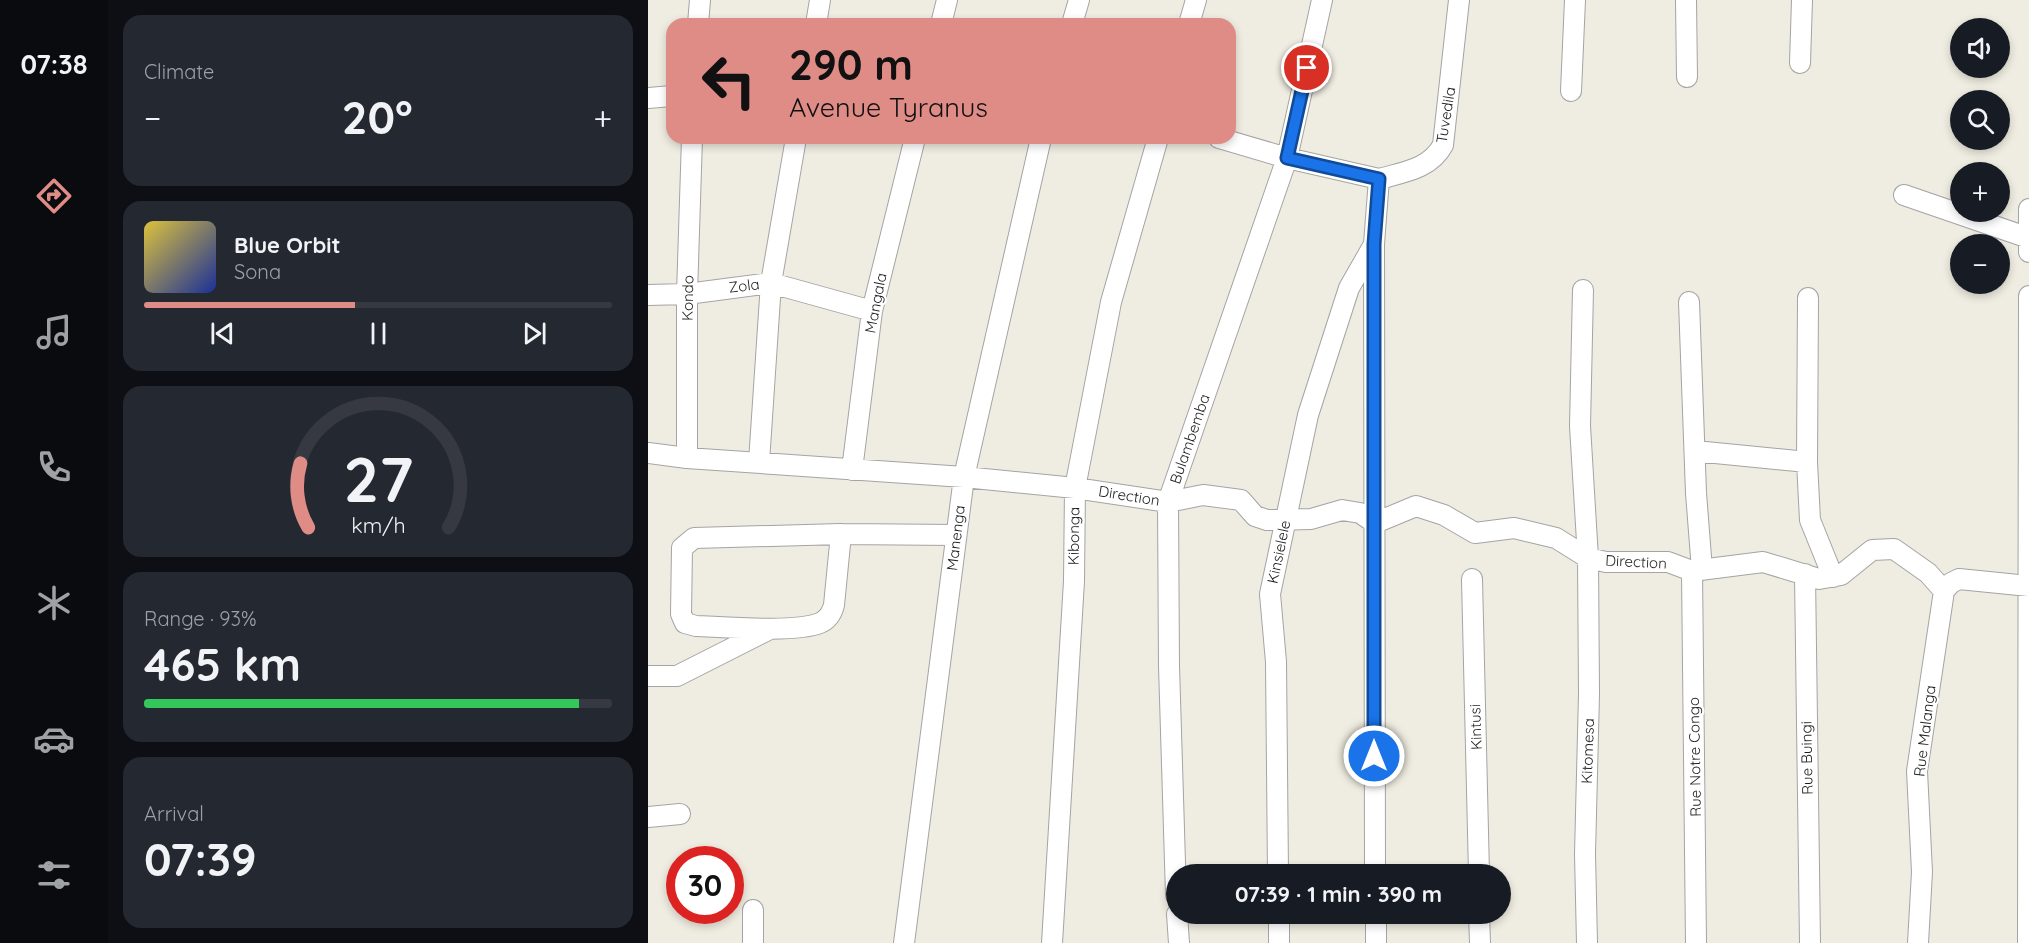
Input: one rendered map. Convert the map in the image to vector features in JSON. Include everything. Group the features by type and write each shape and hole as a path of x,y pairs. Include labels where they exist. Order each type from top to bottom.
{"street":[{"path":"698,18 700,0"},
{"path":"817,18 820,0"},
{"path":"942,18 947,0"},
{"path":"1074,18 1079,0"},
{"path":"1191,18 1196,0"},
{"name":"Bulambemba","path":"1175,864 1168,666 1168,502 1287,158 1323,0"},
{"name":"Tuvedila","path":"1379,179 1428,163 1443,145 1459,0"},
{"path":"1571,91 1575,0"},
{"path":"1686,0 1687,77"},
{"path":"1800,63 1802,0"},
{"path":"648,98 666,96"},
{"path":"1236,143 1287,158 1379,179 1374,244 1375,864"},
{"name":"Kondo","path":"687,458 687,294 692,144"},
{"path":"759,462 771,283 795,144"},
{"name":"Mangala","path":"852,470 872,311 914,144"},
{"name":"Manenga","path":"904,943 964,477 1040,144"},
{"name":"Kibonga","path":"1052,943 1074,581 1075,488 1112,302 1156,144"},
{"path":"1904,195 2029,238"},
{"path":"2029,209 2029,252"},
{"name":"Kinsielele","path":"1278,864 1276,662 1270,594 1311,404 1349,288 1374,244"},
{"name":"Zola","path":"648,295 687,294 771,283 872,311"},
{"name":"Kitomesa","path":"1583,290 1580,426 1588,558 1589,693 1585,854 1587,943"},
{"path":"2028,943 2029,296"},
{"path":"1808,298 1807,462 1810,520 1833,577 1852,567 1872,550 1894,549 1928,573 1944,591 1951,583 1959,579 2029,586"},
{"name":"Rue Notre Congo","path":"1689,302 1697,571 1696,943"},
{"path":"1695,451 1807,462"},
{"name":"Direction","path":"648,453 687,458 964,477 1075,488 1168,502 1203,495 1222,499 1233,498 1242,500 1255,516 1267,520 1311,519 1342,510 1360,513 1375,522 1416,506 1444,515 1475,533 1514,528 1556,538 1588,558 1606,562 1668,562 1697,571 1763,562 1819,579 1833,577"},
{"path":"841,534 832,612 818,624 772,628 696,626 685,623 681,614 682,548 694,538 841,534 956,535"},
{"name":"Rue Buingi","path":"1805,574 1810,943"},
{"name":"Kintusi","path":"1472,579 1479,864"},
{"name":"Rue Malanga","path":"1918,943 1922,872 1917,771 1944,591"},
{"path":"648,676 677,676 772,628"},
{"path":"648,818 680,814"},
{"path":"753,910 753,943"},
{"path":"1178,924 1179,943"},
{"path":"1279,924 1279,943"},
{"path":"1376,924 1376,943"},
{"path":"1479,924 1480,943"}],"route":[{"path":"1307,68 1287,158 1379,179 1374,244 1374,756"}]}
